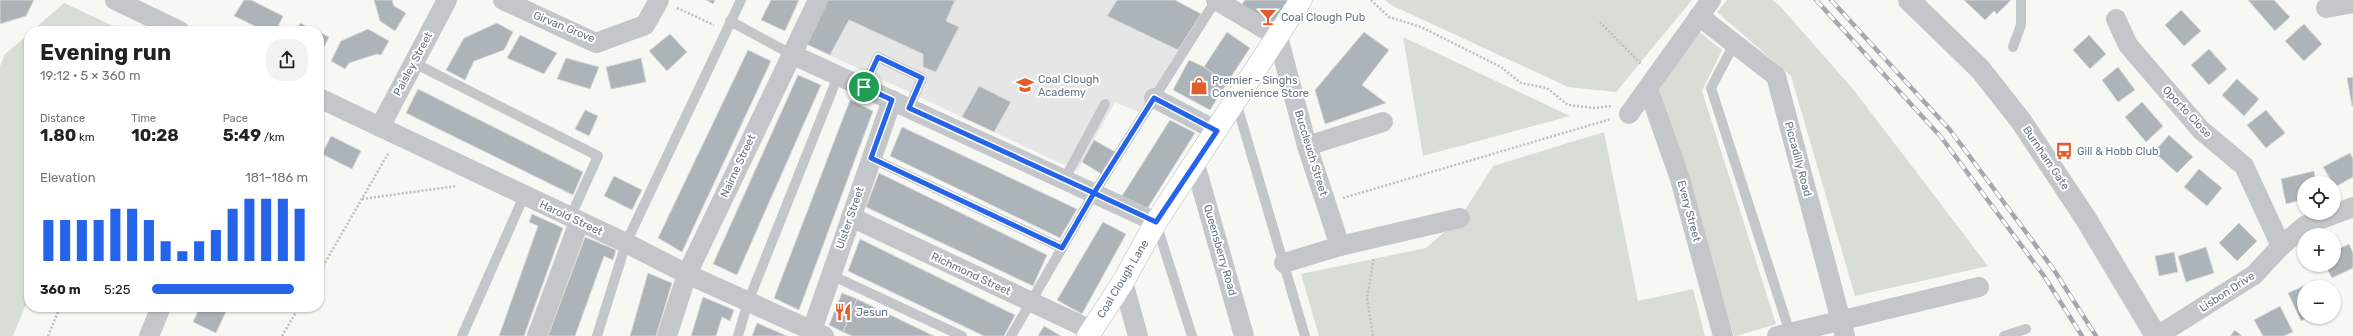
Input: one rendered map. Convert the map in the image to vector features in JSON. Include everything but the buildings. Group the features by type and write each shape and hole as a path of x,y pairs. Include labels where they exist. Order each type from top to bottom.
{"main road":[{"name":"Coal Clough Lane","path":"1090,333 1123,282 1156,222 1217,131 1301,0"}],"street":[{"path":"115,0 170,26"},
{"name":"Paisley Street","path":"380,127 446,0"},
{"name":"Girvan Grove","path":"503,0 596,42 646,25 666,3"},
{"name":"Nairne Street","path":"667,336 687,274 818,0"},
{"path":"1629,114 1711,0"},
{"name":"Burnham Gate","path":"1909,0 1980,69 2021,121 2086,218 2157,336"},
{"path":"1222,1 1278,37"},
{"path":"2326,8 2353,3"},
{"name":"Piccadilly Road","path":"1699,16 1776,76 1843,328"},
{"name":"Oporto Close","path":"2116,19 2128,45 2201,130 2244,166 2281,246"},
{"name":"Buccleuch Street","path":"1278,37 1307,146 1340,246"},
{"path":"791,54 1156,222"},
{"name":"Every Street","path":"1651,83 1680,179 1723,336"},
{"path":"1154,98 1217,131"},
{"name":"Harold Street","path":"324,100 815,334"},
{"name":"Ulster Street","path":"815,334 831,275 871,158 900,104"},
{"path":"1307,146 1383,122"},
{"name":"Queensberry Road","path":"1195,164 1244,336"},
{"name":"Lisbon Drive","path":"2157,336 2254,275 2281,246 2306,225 2353,207"},
{"name":"Richmond Street","path":"851,217 1031,302 1090,333"},
{"path":"1284,263 1340,246 1460,218"},
{"path":"537,336 574,220"},
{"path":"1123,282 1138,336"},
{"path":"1786,335 1843,328 1979,287"},
{"path":"149,336 160,312"}],"lane":[{"path":"597,336 626,243 741,0"},
{"path":"2013,47 2021,25 2021,0"},
{"path":"1011,336 1094,193 1154,98 1222,1"},
{"path":"728,26 791,54"},
{"path":"1734,44 1711,88 1786,335"},
{"path":"864,87 878,57 922,78 900,104"},
{"path":"414,63 598,156 574,220"},
{"path":"738,336 748,302 838,76"},
{"path":"1236,101 1305,336"},
{"path":"1064,180 1105,104"},
{"path":"871,158 1062,248"},
{"path":"462,336 524,196"},
{"path":"1156,222 1192,336"},
{"path":"831,275 962,336"},
{"path":"2004,336 2026,329"}],"path":[{"path":"1371,0 1389,17 1428,30 1500,67 1521,83 1547,88 1568,105 1595,108 1613,106 1629,114"},
{"path":"666,3 728,26"},
{"path":"1600,22 1651,83"},
{"path":"1326,203 1629,114"},
{"path":"324,264 398,136"},
{"path":"362,199 460,186"},
{"path":"1373,336 1367,298 1377,237"},
{"path":"48,336 58,312"},
{"path":"282,336 296,312"}],"shaded area":[{"name":"Coal Clough Academy","path":"825,0 1175,0 1201,14 1139,112 1115,102 1077,171 804,43"},
{"path":"1385,0 1692,0 1616,92 1568,87 1391,5"},
{"path":"1727,0 1772,0 1779,5 1853,89 1988,266 1855,296 1791,76 1717,12"},
{"path":"64,3 113,26 38,26"},
{"path":"1698,31 1722,50 1702,91 1776,324 1736,336 1734,336 1659,88"},
{"path":"1403,37 1570,116 1423,156"},
{"path":"24,38 24,309 13,336 0,336 0,66 5,54"},
{"path":"1604,132 1638,301 1693,289 1705,336 1319,336 1301,274 1426,248 1460,218 1493,166"}],"railway":[{"path":"1816,0 1941,137 2044,276 2082,336"},
{"path":"1831,0 1950,130 2054,270 2096,336"}],"place":[{"name":"Coal Clough Pub","path":"1268,17"},
{"name":"Coal Clough Academy","path":"1025,85"},
{"name":"Premier - Singhs Convenience Store","path":"1199,86"},
{"name":"Gill & Hobb Club","path":"2064,151"},
{"name":"Jesun","path":"843,312"}],"route":[{"path":"864,87 878,57 922,78 909,108 1094,193 1154,98 1217,131 1156,222 1094,193 1062,248 871,158 892,100 864,87"}]}
